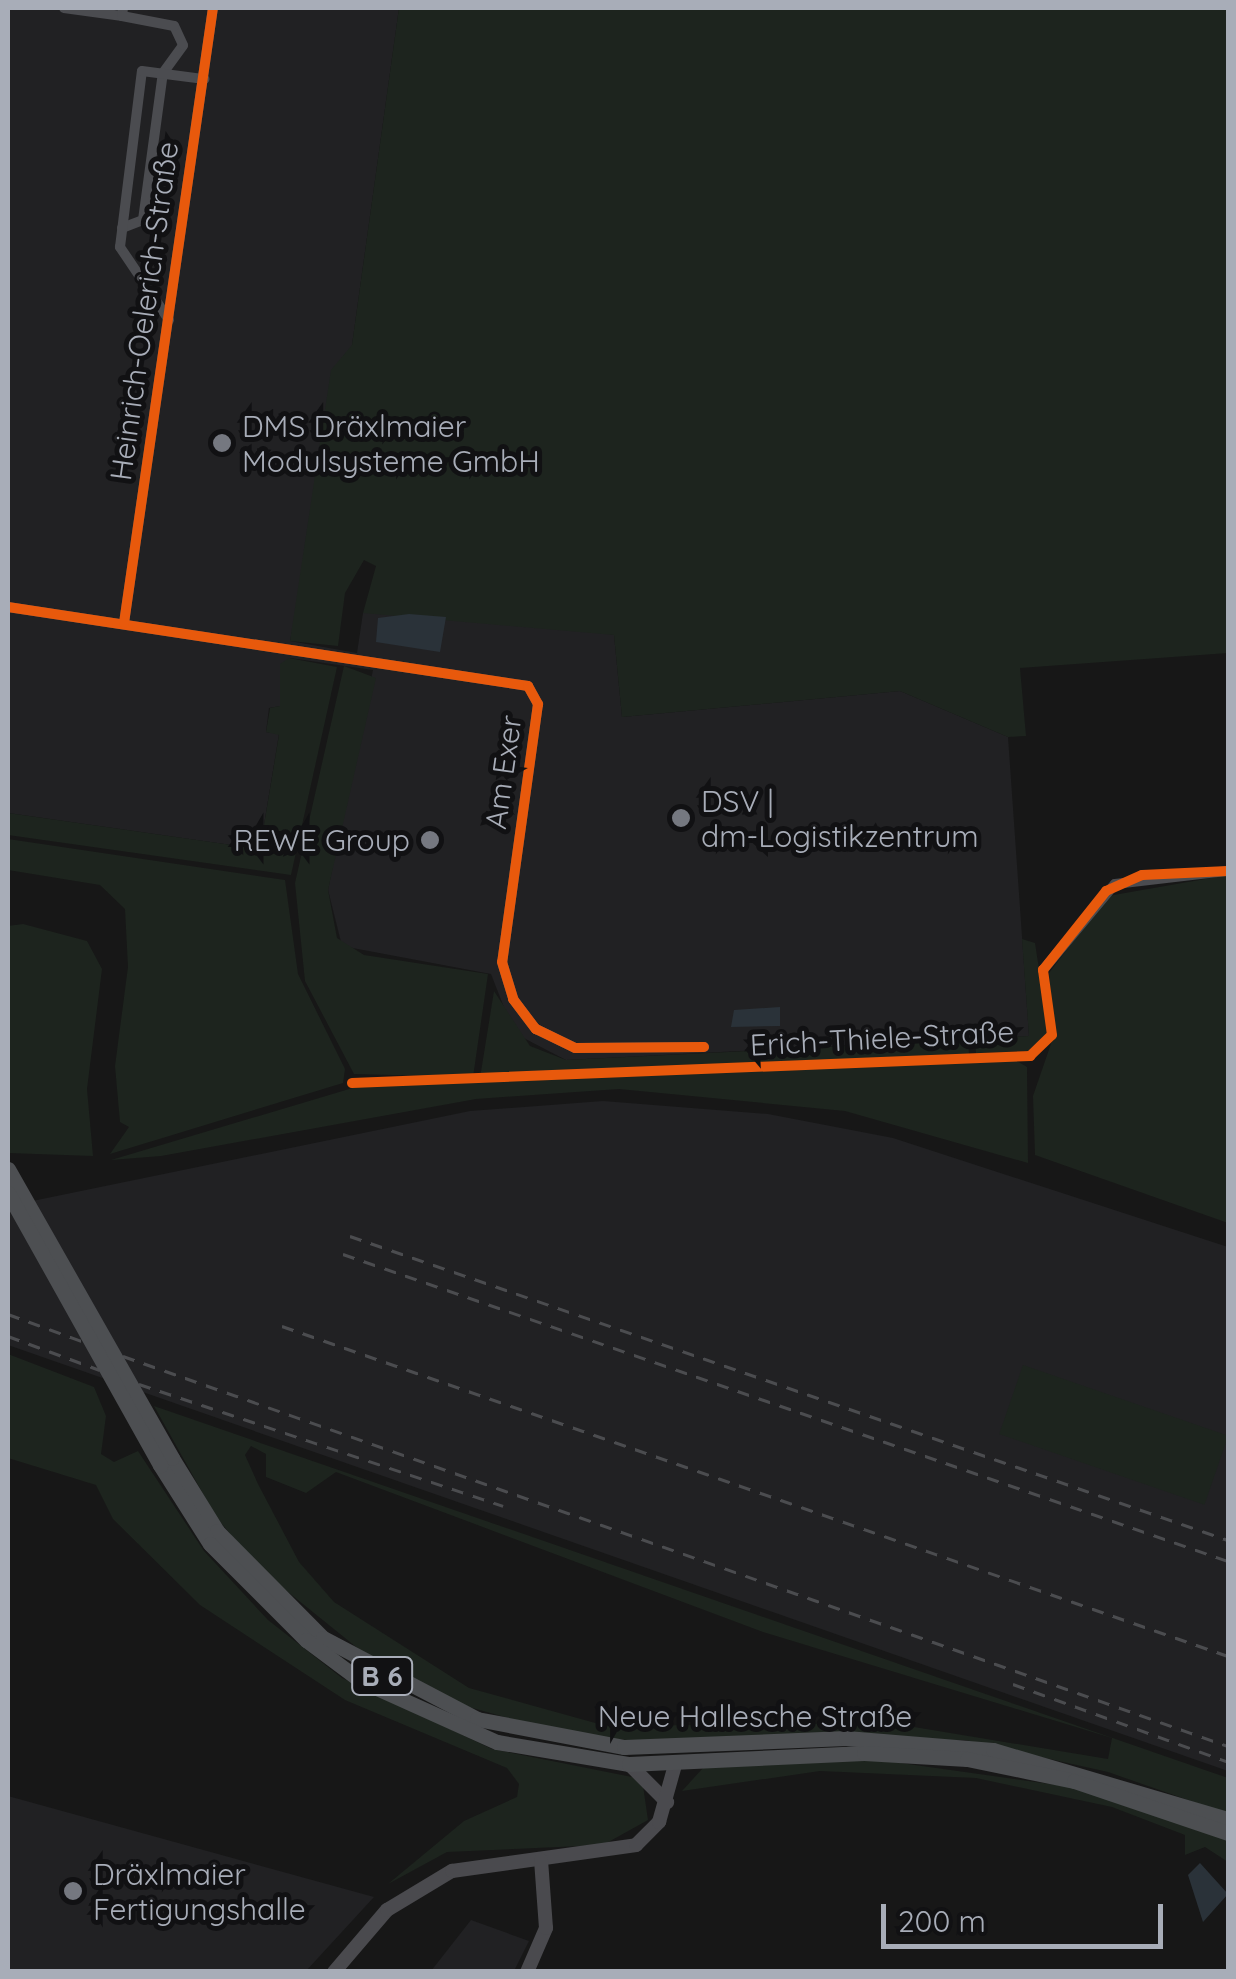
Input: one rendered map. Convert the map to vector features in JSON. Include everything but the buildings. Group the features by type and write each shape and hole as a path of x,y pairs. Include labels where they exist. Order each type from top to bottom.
{"main road":[{"name":"Neue Hallesche Straße","path":"8,1169 165,1461 266,1587 375,1672 518,1733 676,1756 864,1753 967,1759 1074,1781 1228,1832"},
{"name":"Neue Hallesche Straße","path":"8,1193 165,1461 250,1592 361,1681 497,1742 629,1764 846,1738 993,1750 1228,1820"}],"street":[{"path":"64,8 123,12 179,32 181,53 164,74 144,220 122,228"},
{"name":"Heinrich-Oelerich-Straße","path":"124,623 213,8"},
{"path":"169,320 122,256 122,228 142,71 204,79"},
{"name":"Am Exer","path":"8,607 528,686 538,704 502,962 507,987 536,1028 575,1048 704,1047"},
{"path":"1043,970 1115,884 1228,870"},
{"path":"334,1972 387,1910 452,1871 622,1852 646,1837 666,1802 676,1756"},
{"path":"629,1764 666,1802"},
{"path":"527,1972 544,1936 541,1860"}],"shaded area":[{"path":"8,8 399,8 352,345 290,641 357,653 363,613 462,606 614,635 622,717 900,691 1008,737 1029,1036 566,1060 514,1033 491,974 342,946 328,890 373,670 290,658 280,706 269,708 266,732 279,734 260,849 8,813"},
{"path":"399,8 1228,8 1228,653 1020,668 1026,736 1008,737 900,691 622,717 614,635 363,613 376,566 364,560 345,593 338,646 290,641 331,370 352,345"},
{"path":"409,614 446,617 440,652 376,642 378,618"},
{"path":"289,658 337,667 291,875 8,835 8,813 260,849 279,735 266,732 270,708 280,706 280,664"},
{"path":"344,666 376,678 328,890 337,938 364,955 488,974 473,1077 354,1074 305,981 295,883"},
{"path":"8,839 285,880 298,974 345,1069 343,1083 110,1154 129,1127 120,1122 115,1066 128,967 125,909 100,885 8,870"},
{"path":"1228,875 1228,1223 1035,1155 1033,1096 1054,1035 1049,973 1108,896"},
{"path":"23,924 87,941 102,969 87,1089 93,1156 8,1153 8,926"},
{"path":"1022,939 1035,943 1049,1034 1033,1051 976,1053 975,1039 1029,1036"},
{"path":"494,991 530,1046 566,1060 968,1040 969,1054 480,1078"},
{"path":"780,1007 780,1026 731,1027 734,1010"},
{"path":"1010,1057 1027,1067 1028,1163 845,1111 619,1089 476,1099 161,1156 111,1160 366,1084"},
{"path":"603,1101 768,1114 893,1138 1228,1247 1228,1771 8,1345 8,1206 470,1111"},
{"path":"8,1354 94,1387 106,1416 101,1454 114,1462 138,1451 204,1551 268,1620 342,1678 492,1749 642,1779 648,1820 603,1845 447,1852 388,1884 464,1821 517,1797 519,1784 507,1768 345,1700 200,1605 113,1519 96,1485 8,1458"},
{"path":"1023,1365 1228,1436 1204,1505 999,1434"},
{"path":"154,1406 1228,1778 1228,1814 1108,1772 965,1740 650,1742 569,1735 451,1702 376,1663 262,1571 216,1517","holes":["251,1446 266,1454 266,1477 306,1493 336,1472 763,1632 1112,1738 1108,1759 890,1723 606,1726 469,1688 334,1602 299,1562 245,1455"]},
{"path":"865,1758 1078,1788 1228,1839 1228,1862 1205,1847 1185,1855 1185,1835 1112,1807 976,1778 820,1771 682,1791 703,1768"},
{"path":"8,1796 374,1897 306,1971 8,1971"},
{"path":"1200,1863 1228,1894 1203,1922 1188,1875"},
{"path":"471,1920 529,1941 514,1971 431,1971"}],"railway":[{"path":"350,1236 1228,1540"},
{"path":"343,1254 1228,1561"},
{"path":"8,1314 84,1342"},
{"path":"282,1326 1228,1656"},
{"path":"8,1336 100,1370"},
{"path":"123,1356 1228,1746"},
{"path":"139,1384 503,1506"},
{"path":"1013,1684 1228,1762"}],"cycle path":[{"path":"124,623 213,8"},
{"path":"8,607 528,686 538,704 502,962 513,999 536,1029 575,1048 704,1047"},
{"name":"Erich-Thiele-Straße","path":"352,1083 1030,1056 1052,1035 1043,970 1106,891 1142,875 1228,871"}],"place":[{"name":"DMS Dräxlmaier Modulsysteme GmbH","path":"222,443"},
{"name":"DSV | dm-Logistikzentrum","path":"681,818"},
{"name":"REWE Group","path":"430,840"},
{"name":"Dräxlmaier Fertigungshalle","path":"73,1891"}]}
